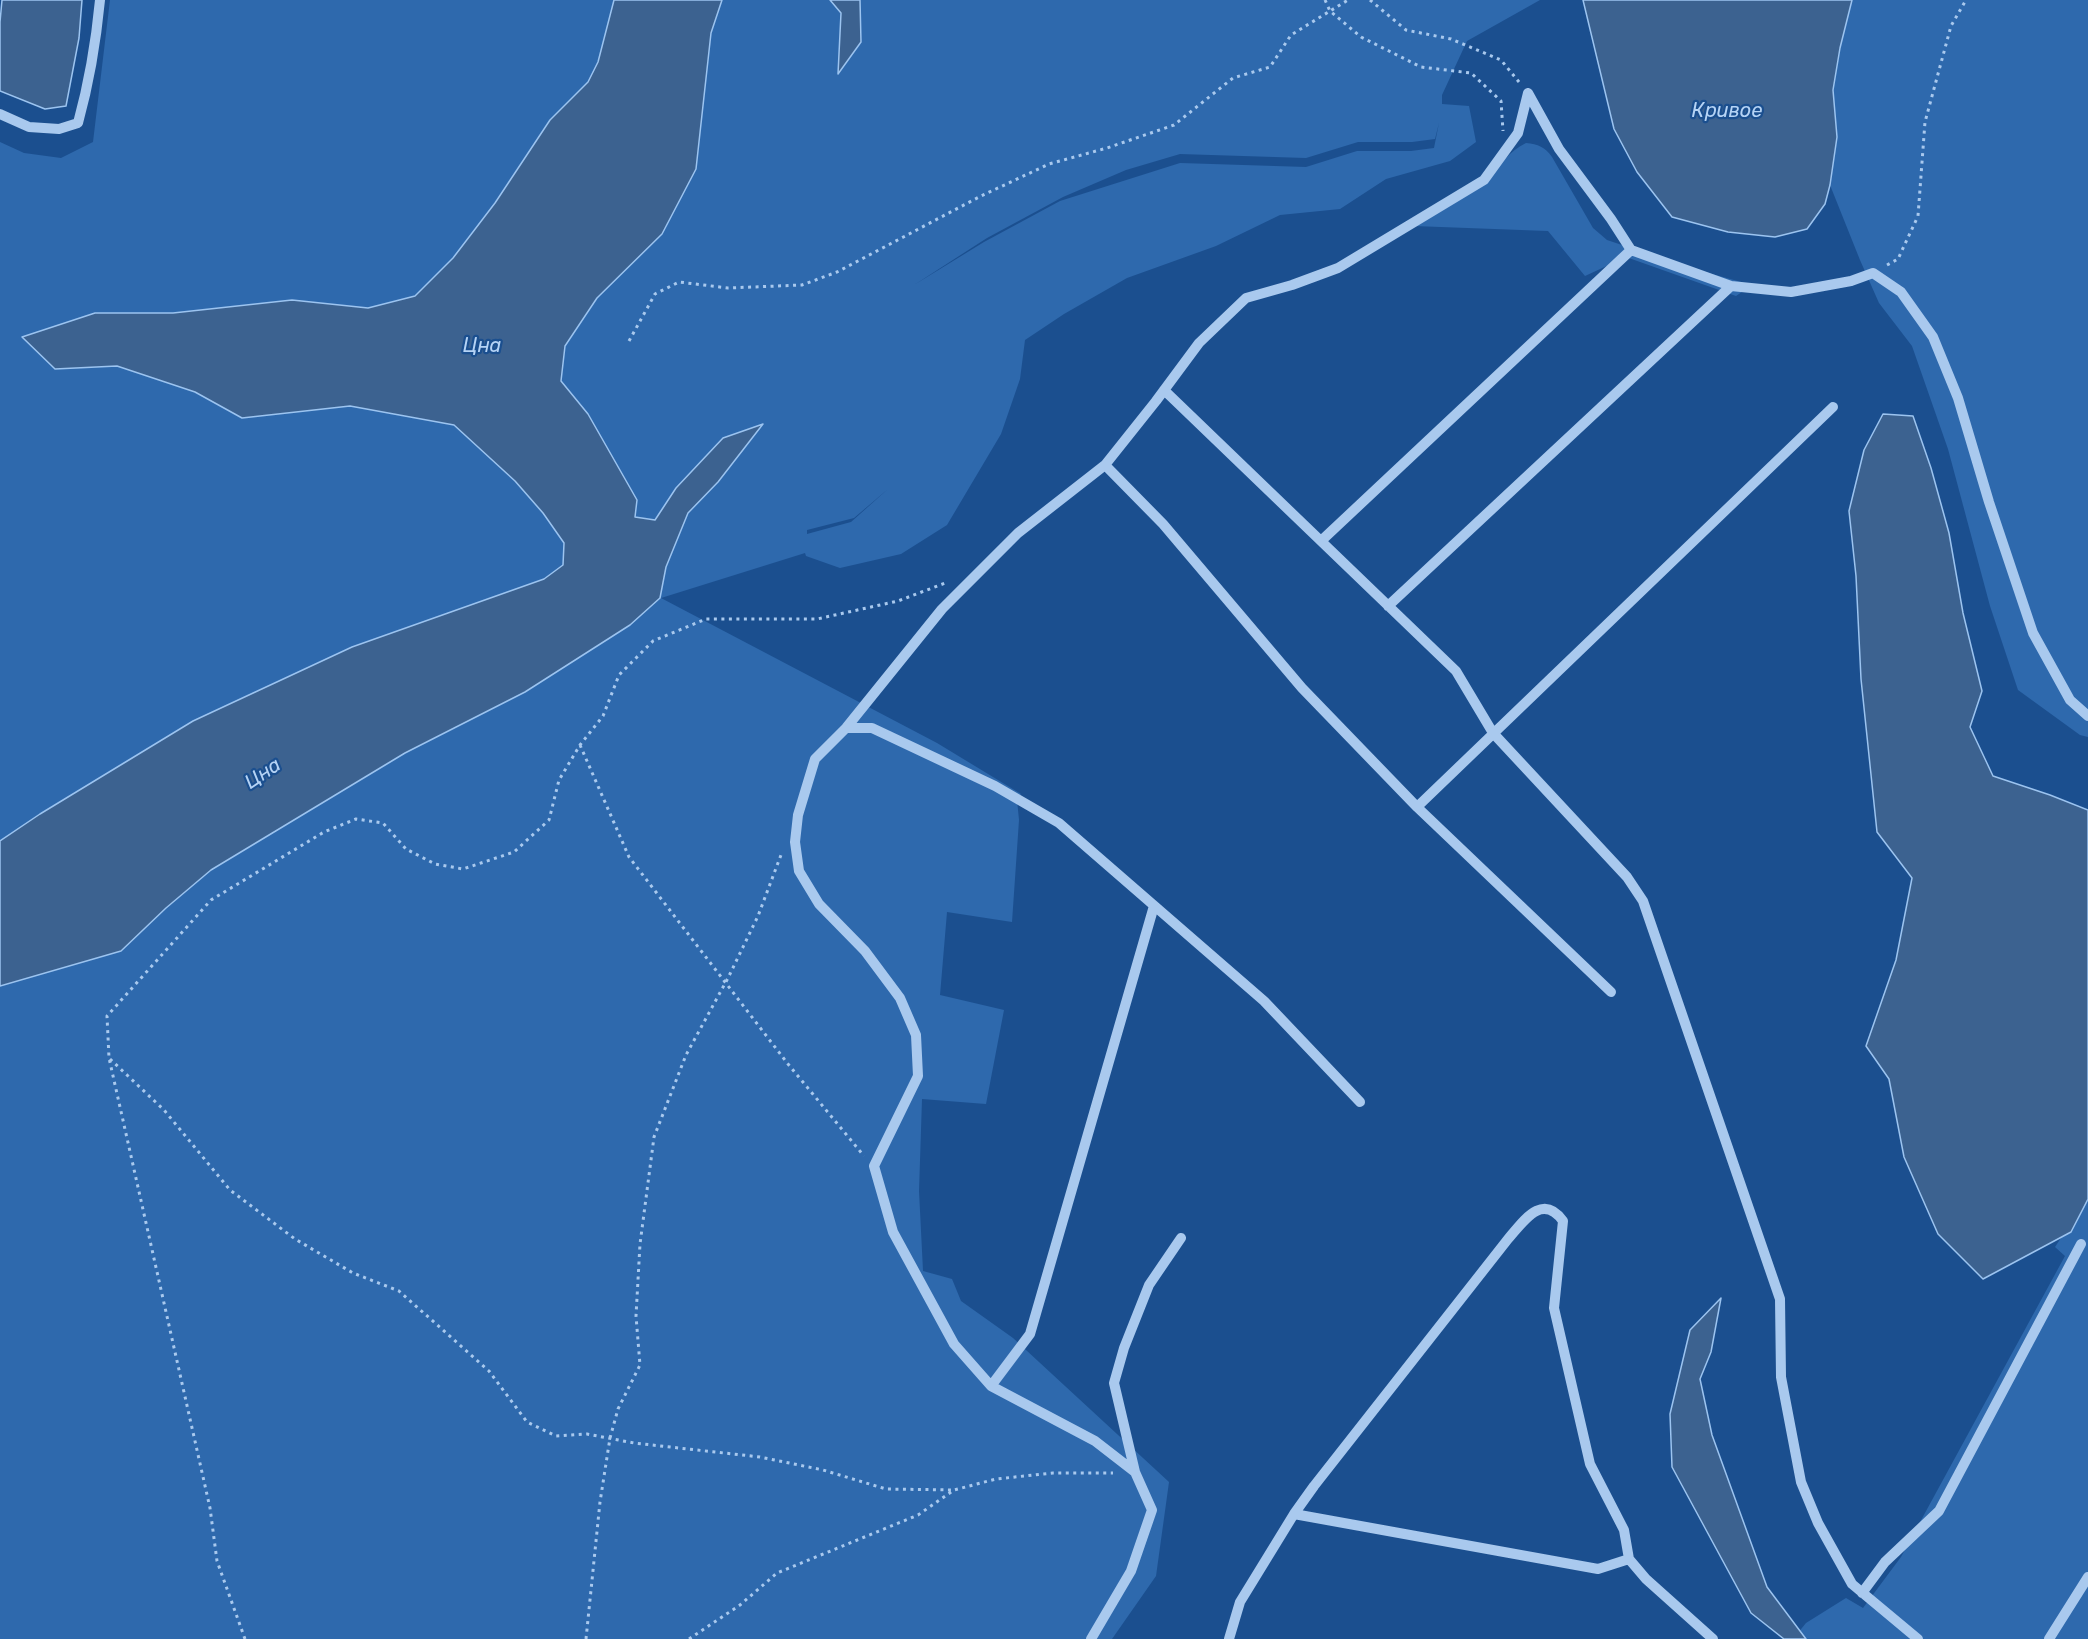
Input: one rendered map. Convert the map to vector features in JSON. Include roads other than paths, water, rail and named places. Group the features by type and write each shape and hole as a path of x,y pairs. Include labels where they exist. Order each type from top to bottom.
{"lane":[{"path":"0,114 29,126 59,129 78,123 88,84 100,0"},
{"path":"1135,1472 1095,1441 991,1386 954,1344 893,1232 874,1166 918,1076 916,1035 900,998 872,960 819,904 799,871 795,842 798,815 815,759 846,728 942,609 1018,534 1105,465 1198,343 1246,298 1292,285 1338,268 1484,180 1518,133 1528,93 1559,149 1631,250 1731,286 1791,292 1851,281 1873,273 1901,292 1933,337 1958,398 1989,502 2033,633 2070,700 2088,716"},
{"path":"1321,541 1631,250"},
{"path":"1388,606 1731,286"},
{"path":"1164,390 1456,671 1493,733 1627,877 1643,901 1780,1299 1781,1377 1801,1482 1818,1523 1852,1584 1918,1639"},
{"path":"1418,807 1833,407"},
{"path":"1105,465 1163,524 1302,688 1418,807 1611,992"},
{"path":"846,728 872,729 995,786 1059,823 1264,1001 1360,1102"},
{"path":"991,1386 1030,1334 1154,906"},
{"path":"1229,1639 1240,1602 1294,1514 1508,1239 1531,1213 1545,1209 1552,1210 1563,1221 1554,1308 1590,1464 1624,1530 1629,1559 1646,1579 1713,1639"},
{"path":"1091,1639 1131,1571 1152,1510 1135,1472 1114,1383 1124,1348 1149,1285 1181,1238"},
{"path":"1862,1593 1885,1562 1939,1511 2081,1244"},
{"path":"1294,1514 1598,1569 1629,1559"},
{"path":"2049,1639 2088,1577"}],"water":[{"path":"2,0 82,0 79,38 66,106 45,109 0,91"},
{"name":"Цна","path":"614,0 722,0 711,33 696,169 662,234 597,298 565,346 561,381 588,414 637,500 635,517 655,520 676,488 723,438 763,424 718,482 688,513 666,567 660,598 630,625 525,692 405,753 211,870 166,908 121,951 0,986 0,841 40,814 193,721 352,647 544,579 563,565 564,543 543,513 515,481 454,425 350,406 242,418 195,392 117,366 55,369 22,337 95,313 173,313 292,300 368,308 415,296 453,258 495,203 550,120 588,82 598,62"},
{"path":"830,0 860,0 861,42 838,74 841,13"},
{"name":"Кривое","path":"1583,0 1852,0 1840,48 1833,90 1837,137 1830,185 1825,204 1807,229 1775,237 1728,232 1672,217 1637,172 1614,129"},
{"path":"1883,414 1913,416 1931,468 1949,533 1963,613 1982,691 1970,727 1993,776 2088,810 2088,1199 2071,1232 1983,1279 1938,1234 1904,1157 1889,1079 1866,1046 1896,960 1912,878 1877,832 1861,679 1856,576 1849,511 1864,450"},
{"path":"1721,1298 1711,1352 1700,1379 1712,1435 1767,1587 1806,1639 1784,1639 1751,1613 1672,1467 1670,1414 1690,1330"}]}
